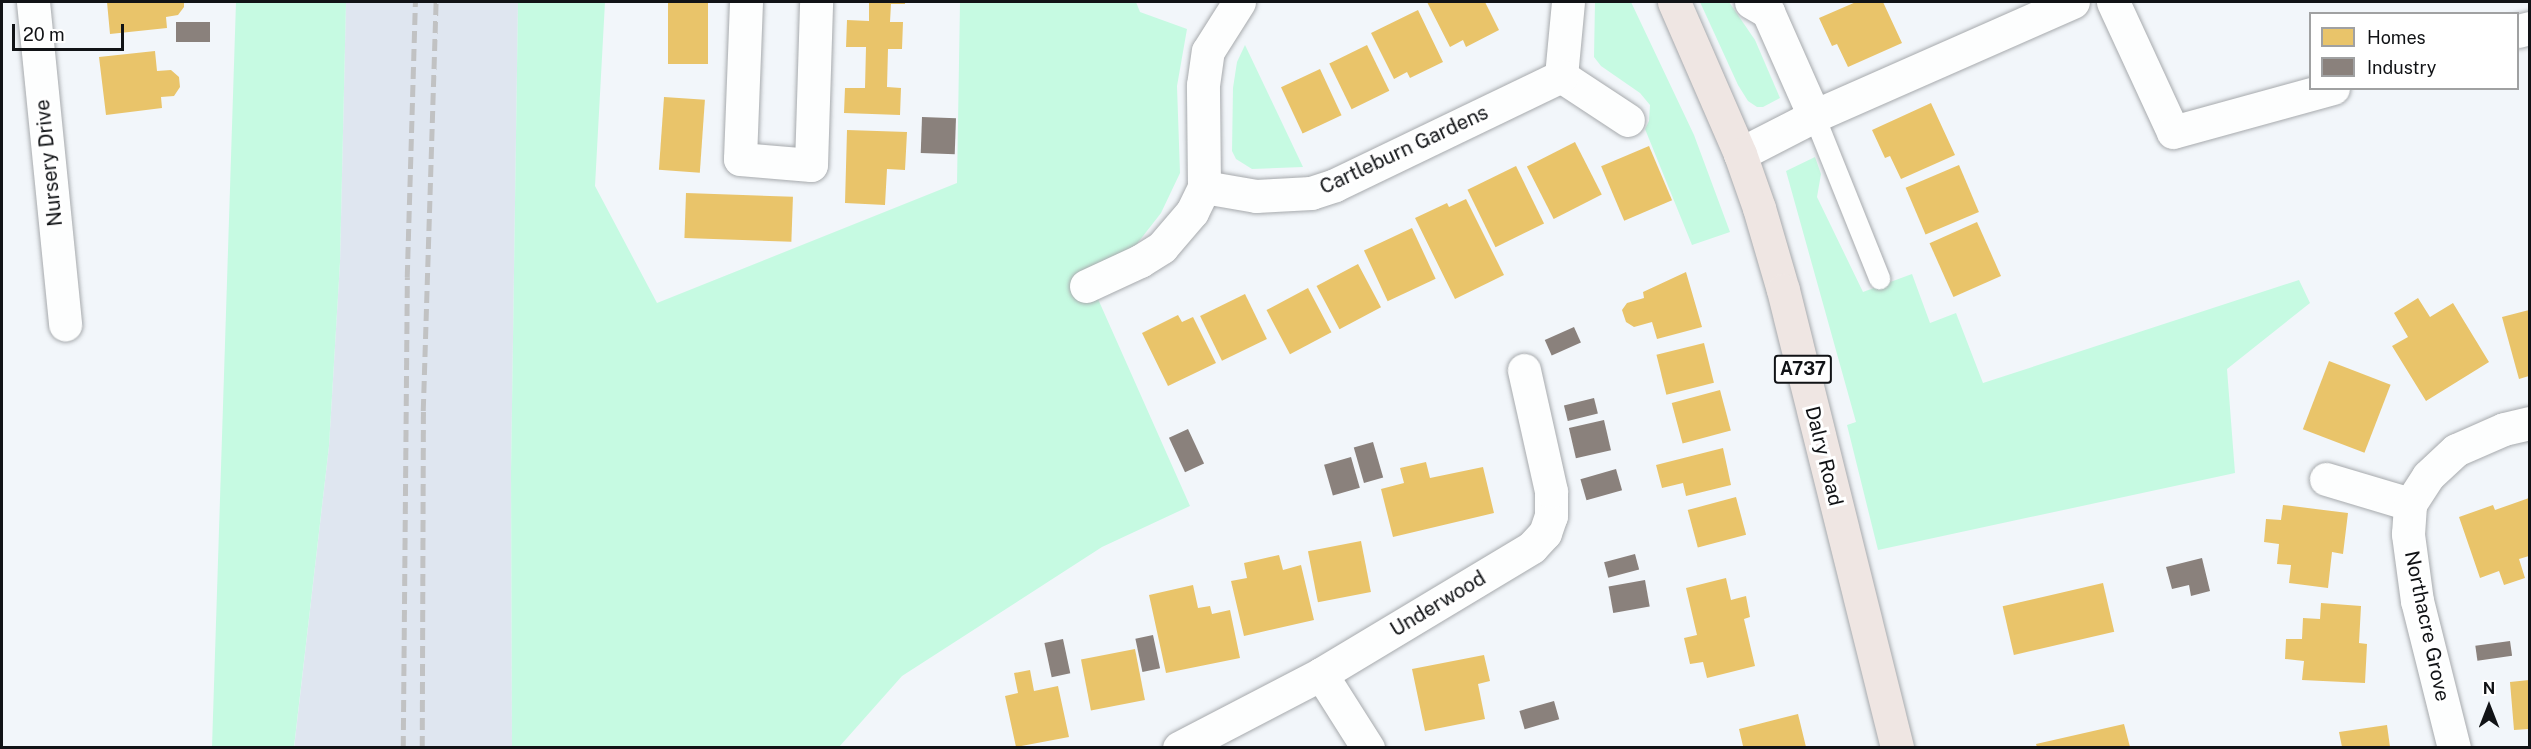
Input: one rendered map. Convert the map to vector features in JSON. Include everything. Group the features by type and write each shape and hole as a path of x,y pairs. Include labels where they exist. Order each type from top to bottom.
{"highway":[{"name":"Dalry Road","path":"1674,2 1740,154 1783,290 1897,747"}],"street":[{"name":"Nursery Drive","path":"33,2 65,324"},
{"path":"746,2 740,159 811,165 816,2"},
{"path":"1086,286 1140,261 1162,247 1192,212 1204,187 1203,85 1208,51 1239,2"},
{"path":"1568,2 1561,76 1628,120"},
{"path":"1751,2 1768,12 1814,116"},
{"path":"1740,154 1814,116 2073,2"},
{"path":"2113,2 2173,132 2326,90"},
{"name":"Cartleburn Gardens","path":"1204,187 1256,196 1311,193 1335,185 1561,76"},
{"name":"Underwood","path":"1179,747 1322,675 1532,548 1545,533 1551,516 1551,491 1524,370"},
{"name":"Northacre Grove","path":"2454,747 2417,601 2408,534 2410,504 2428,476 2456,450 2504,429 2529,423"},
{"path":"2326,480 2410,504"},
{"path":"1322,675 1368,747"}],"lane":[{"path":"1814,116 1879,278"}],"shaded area":[{"path":"346,2 518,2 511,472 512,747 294,748 329,446 340,262"}],"green space":[{"path":"236,2 346,2 340,262 329,446 294,747 212,747"},
{"path":"518,2 605,2 595,186 657,303 957,183 960,2 1136,2 1140,12 1187,29 1177,86 1180,173 1161,213 1136,245 1086,272 1190,506 1102,547 902,676 839,747 512,748 511,472"},
{"path":"1595,2 1631,2 1694,135 1730,232 1692,245 1645,129 1649,121 1650,105 1640,93 1601,66 1594,57"},
{"path":"1700,2 1729,2 1755,40 1780,98 1763,107 1757,107 1748,101 1738,85"},
{"path":"1245,45 1303,167 1252,169 1236,159 1232,151 1233,88 1237,62"},
{"path":"1815,157 1821,174 1817,197 1863,292 1912,274 1930,323 1956,313 1983,383 2299,280 2310,303 2227,369 2235,473 1878,550 1847,425 1856,422 1786,171"}],"building: Homes":[{"path":"107,2 184,2 184,7 178,15 166,17 167,28 110,34"},
{"path":"668,2 708,2 708,64 668,64"},
{"path":"869,2 905,2 905,4 891,4 890,22 903,22 902,49 888,49 887,87 901,88 900,115 844,113 845,88 865,88 866,47 846,47 847,20 869,21"},
{"path":"1427,2 1485,2 1499,30 1466,47 1463,40 1450,47"},
{"path":"1856,2 1883,2 1902,43 1848,67 1837,44 1832,46 1819,18"},
{"path":"1418,10 1443,62 1410,78 1407,72 1394,79 1371,33"},
{"path":"1367,45 1389,91 1352,109 1329,63"},
{"path":"155,51 157,71 171,70 179,77 180,87 174,96 161,97 162,108 106,115 99,57"},
{"path":"1320,69 1342,115 1303,133 1281,87"},
{"path":"664,97 705,100 700,173 659,170"},
{"path":"1931,103 1955,155 1901,179 1890,156 1885,158 1872,130"},
{"path":"847,130 907,132 905,170 887,169 885,205 845,203"},
{"path":"1575,142 1602,195 1554,219 1527,167"},
{"path":"1649,146 1672,200 1624,221 1601,166"},
{"path":"1959,165 1979,212 1926,235 1906,188"},
{"path":"1516,166 1544,224 1496,247 1467,190"},
{"path":"686,193 793,197 791,242 684,238"},
{"path":"1466,199 1504,275 1455,299 1415,218 1447,203 1449,207"},
{"path":"1977,222 2001,276 1953,297 1929,243"},
{"path":"1412,228 1436,279 1388,301 1364,250"},
{"path":"1358,264 1381,307 1340,329 1317,286"},
{"path":"1686,272 1702,327 1657,339 1652,322 1634,327 1626,322 1622,310 1627,303 1644,298 1643,292"},
{"path":"1308,288 1331,332 1290,354 1267,310"},
{"path":"1245,294 1267,339 1222,361 1200,316"},
{"path":"2418,298 2430,317 2453,303 2489,362 2426,401 2392,346 2408,337 2394,313"},
{"path":"2529,310 2529,376 2519,379 2502,317"},
{"path":"1178,315 1182,322 1193,317 1216,363 1168,386 1142,333"},
{"path":"1704,343 1714,383 1666,395 1656,355"},
{"path":"2329,361 2391,385 2364,453 2303,429"},
{"path":"1720,390 1731,431 1683,444 1672,403"},
{"path":"1723,448 1731,485 1686,496 1683,483 1662,488 1656,465"},
{"path":"1426,462 1430,478 1483,467 1494,513 1393,537 1381,489 1404,483 1400,468"},
{"path":"1736,497 1746,535 1698,548 1688,510"},
{"path":"2529,498 2529,556 2519,559 2525,578 2504,585 2499,571 2480,578 2459,517 2493,505 2495,510"},
{"path":"2283,505 2348,513 2343,554 2332,552 2328,588 2289,583 2291,565 2277,564 2279,544 2264,542 2266,519 2281,520"},
{"path":"1361,541 1371,592 1318,602 1308,551"},
{"path":"1279,555 1283,570 1301,565 1314,620 1244,636 1231,581 1247,578 1244,563"},
{"path":"1726,578 1731,600 1746,596 1750,617 1744,619 1755,666 1707,678 1703,662 1690,664 1684,638 1697,635 1686,588"},
{"path":"2103,583 2114,632 2014,655 2003,606"},
{"path":"1193,585 1198,608 1210,606 1212,614 1230,610 1240,658 1166,673 1149,595"},
{"path":"2321,603 2361,606 2359,643 2367,644 2365,683 2302,680 2304,661 2285,659 2286,639 2302,639 2303,618 2320,619"},
{"path":"1135,649 1145,700 1091,711 1081,659"},
{"path":"1484,655 1490,681 1478,684 1485,719 1425,731 1412,669"},
{"path":"1030,670 1034,691 1058,686 1069,737 1016,747 1005,696 1018,693 1014,673"},
{"path":"2529,680 2529,729 2514,730 2510,682"},
{"path":"1798,714 1806,747 1739,747 1743,746 1739,729"},
{"path":"2124,724 2130,747 2037,747 2036,744"},
{"path":"2387,725 2390,747 2342,747 2339,732"}],"building: Industry":[{"path":"176,22 210,22 210,42 176,42"},
{"path":"922,117 956,118 955,154 921,153"},
{"path":"1574,327 1581,343 1552,356 1545,340"},
{"path":"1594,398 1598,414 1568,421 1564,405"},
{"path":"1604,420 1611,450 1576,458 1569,428"},
{"path":"1188,429 1204,463 1185,472 1169,438"},
{"path":"1373,442 1383,478 1364,483 1354,448"},
{"path":"1351,457 1360,488 1333,495 1324,465"},
{"path":"1616,469 1622,490 1586,500 1580,479"},
{"path":"1635,554 1639,569 1608,578 1604,562"},
{"path":"2202,558 2210,591 2191,596 2189,585 2172,589 2166,567"},
{"path":"1645,580 1650,607 1613,613 1609,586"},
{"path":"1153,635 1160,668 1142,672 1135,639"},
{"path":"1063,639 1070,673 1052,677 1044,643"},
{"path":"2510,641 2512,656 2477,661 2475,646"},
{"path":"1554,701 1559,719 1525,729 1519,711"}],"railway":[{"path":"403,748 407,277 415,2"},
{"path":"422,748 423,411 436,2"}]}
